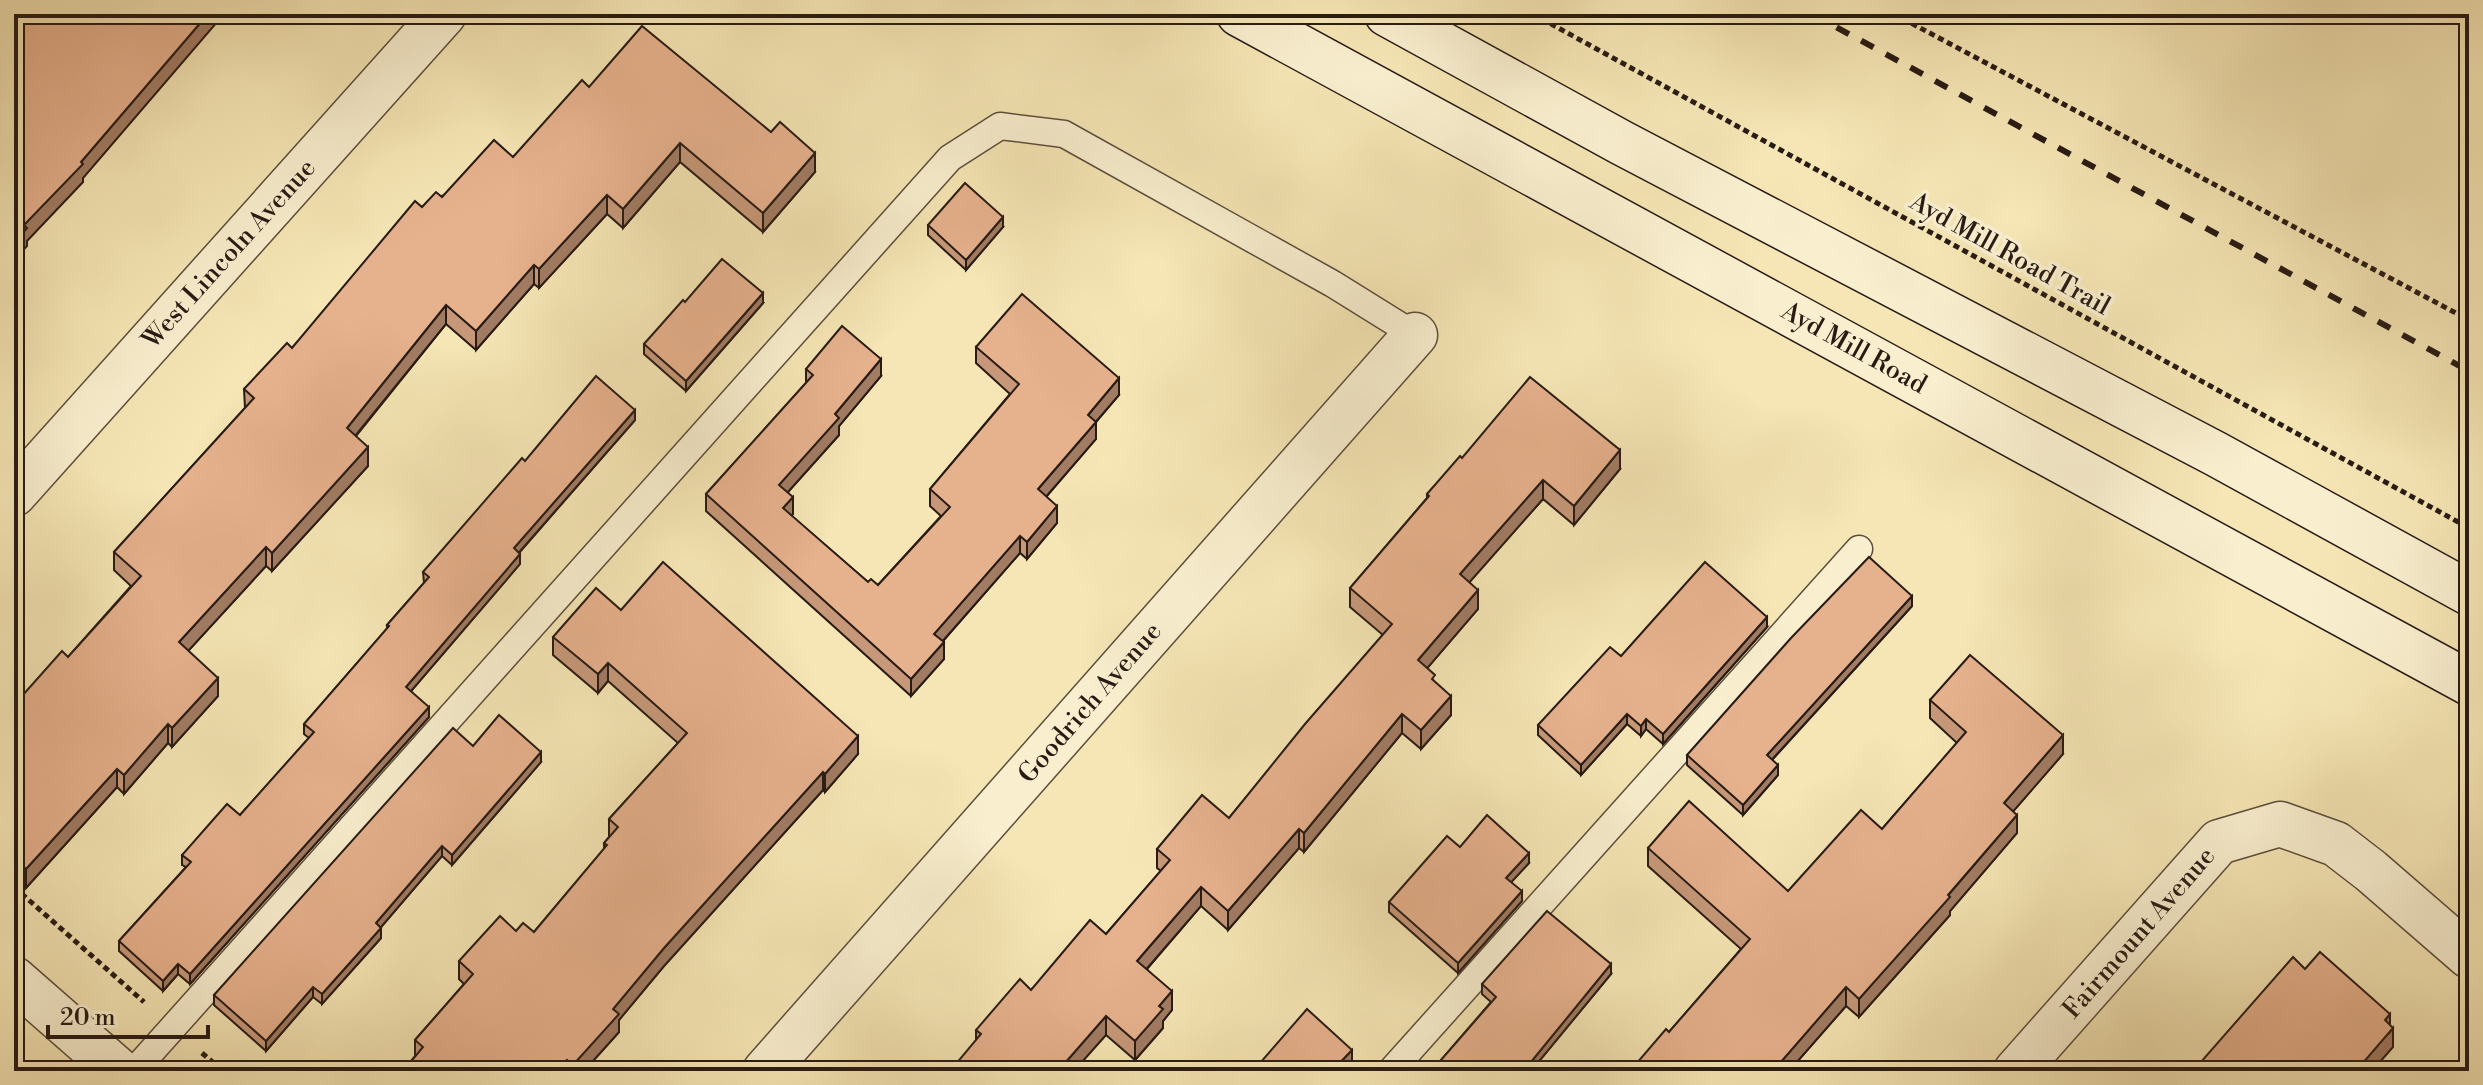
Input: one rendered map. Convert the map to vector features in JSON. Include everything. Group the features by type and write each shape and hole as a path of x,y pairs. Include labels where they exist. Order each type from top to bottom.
{"main road":[{"name":"Ayd Mill Road","path":"1239,14 2469,683"},
{"path":"1387,14 1622,143 2216,454 2469,593"},
{"name":"West Lincoln Avenue","path":"14,494 424,21"},
{"name":"Goodrich Avenue","path":"765,1071 1415,335"},
{"name":"Fairmount Avenue","path":"2016,1071 2219,842 2280,824 2336,844 2469,956"},
{"path":"14,979 119,1071"}],"lane":[{"path":"134,1071 950,158 1000,126 1064,134 1333,284 1415,335"},
{"path":"1391,1071 1859,549"}],"path":[{"name":"Ayd Mill Road Trail","path":"1533,14 2469,528"},
{"path":"1894,14 2469,320"},
{"path":"14,887 223,1071"}],"building":[{"path":"14,14 208,14 81,162 83,164 24,225 27,228 14,243"},
{"path":"642,26 771,132 780,122 815,153 763,213 680,143 623,209 607,195 539,269 534,265 476,331 446,305 347,428 368,447 272,553 266,547 179,642 218,678 172,728 168,724 124,775 117,769 26,869 14,858 14,705 62,651 68,657 141,576 114,552 254,398 244,389 287,343 292,348 415,201 422,207 436,192 442,197 494,140 513,157 582,80 589,87"},
{"path":"965,183 1003,217 966,260 928,225"},
{"path":"722,259 763,293 686,381 644,344"},
{"path":"1022,294 1119,378 1088,415 1096,422 1038,489 1057,506 1027,542 1020,536 934,634 944,642 911,679 706,494 813,375 806,369 842,326 881,359 835,414 839,418 779,485 793,497 783,508 868,582 871,579 878,585 950,507 930,489 1019,384 976,347"},
{"path":"596,376 635,410 514,548 520,554 406,687 429,707 190,974 178,964 163,981 119,941 191,862 182,855 227,804 240,815 314,732 304,724 429,577 423,572 522,458 525,461"},
{"path":"1530,377 1620,450 1574,506 1543,480 1460,574 1478,590 1418,660 1435,675 1432,679 1451,696 1421,730 1402,714 1304,833 1299,829 1228,911 1201,887 1137,961 1172,991 1159,1006 1163,1009 1135,1041 1106,1016 1058,1071 950,1071 981,1034 976,1030 1020,979 1031,990 1090,920 1106,934 1170,860 1157,849 1202,795 1229,818 1392,624 1350,588 1429,496 1427,494 1460,456 1462,458"},
{"path":"1869,557 1912,596 1767,755 1778,765 1743,805 1687,755 1791,638"},
{"path":"663,562 858,736 664,948 613,1009 619,1014 573,1065 567,1060 557,1071 403,1071 423,1047 415,1040 473,974 459,961 500,916 516,931 523,923 534,932 607,845 604,843 618,827 609,819 687,733 608,663 598,674 553,637 596,588 621,610"},
{"path":"1705,562 1767,617 1663,734 1646,719 1641,726 1627,714 1581,765 1538,725 1610,647 1621,656"},
{"path":"1970,655 2063,735 2004,803 2017,815 1948,895 1950,897 1859,999 1846,987 1773,1071 1630,1071 1666,1029 1669,1032 1750,939 1648,848 1689,801 1788,891 1861,810 1882,829 1966,732 1930,700"},
{"path":"499,715 541,752 452,855 442,846 376,923 381,928 322,994 313,987 266,1041 214,995 453,728 473,746"},
{"path":"1487,815 1529,853 1506,878 1522,891 1458,963 1389,902 1447,836 1460,847"},
{"path":"1547,911 1611,964 1526,1068 1529,1071 1438,1071 1434,1068 1496,997 1482,984"},
{"path":"2320,952 2390,1014 2385,1020 2393,1028 2356,1071 2193,1071 2293,957 2305,969"},
{"path":"1307,1009 1352,1050 1332,1071 1253,1071"}],"railway":[{"path":"1812,14 2469,371"}]}
